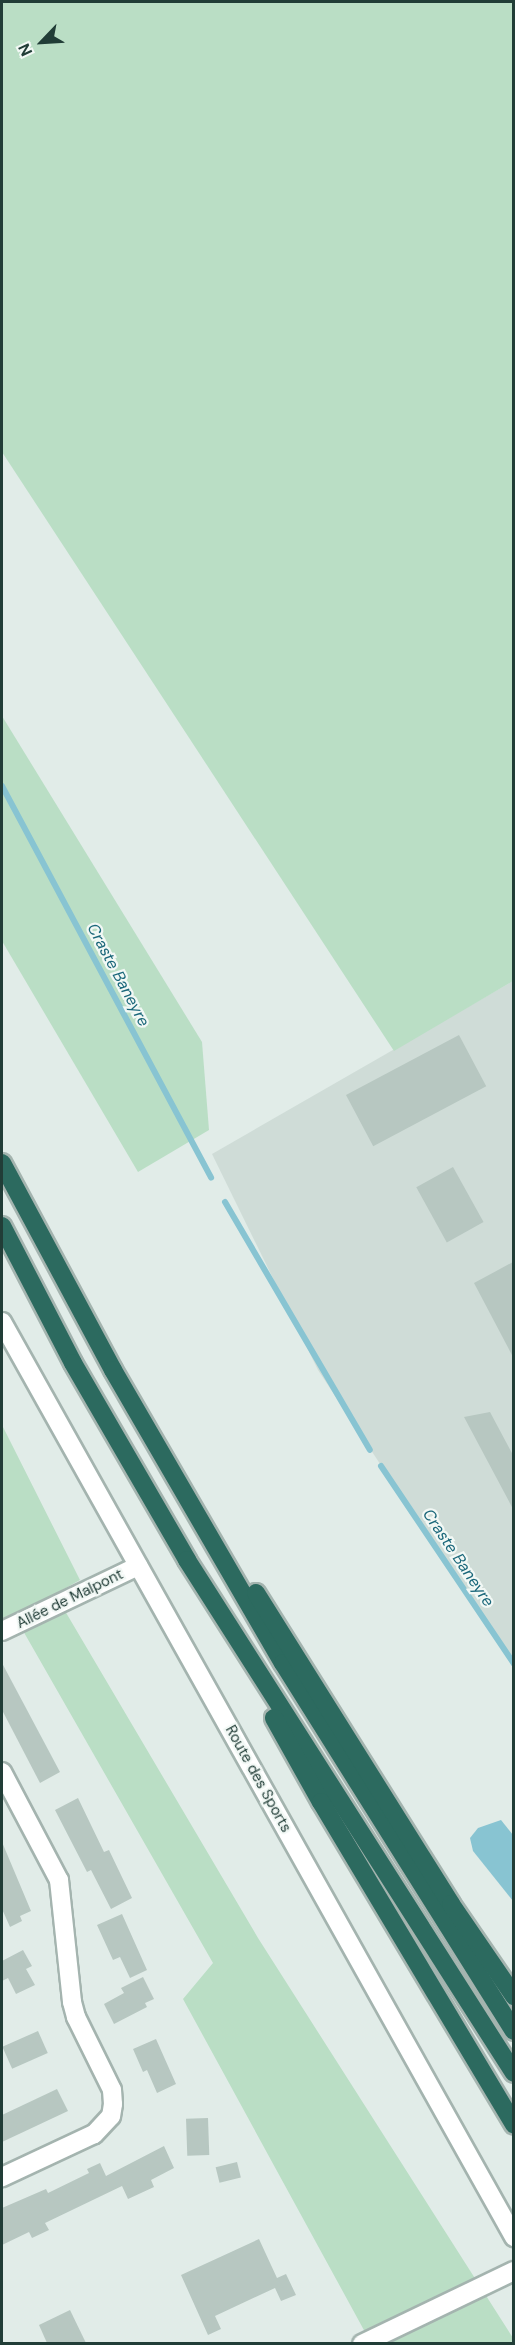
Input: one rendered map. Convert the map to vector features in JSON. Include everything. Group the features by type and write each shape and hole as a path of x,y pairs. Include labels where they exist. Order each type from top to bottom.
{"highway":[{"path":"2,1163 113,1370 283,1663 513,2031"},
{"path":"2,1226 73,1363 187,1560 321,1802 513,2125"},
{"path":"113,1370 451,1904 513,1996"},
{"path":"187,1560 513,2073"}],"street":[{"name":"Route des Sports","path":"2,1322 513,2237"},
{"name":"Allée de Malpont","path":"2,1631 138,1566"},
{"path":"2,1772 59,1880 72,2002 76,2017 112,2090 113,2104 111,2116 94,2134 2,2177"},
{"path":"362,2343 513,2271"}],"shaded area":[{"path":"513,981 513,1665 318,1370 212,1154"}],"green space":[{"path":"2,2 513,2 513,981 394,1051 2,452"},
{"path":"2,716 202,1042 209,1130 138,1172 2,941"},
{"path":"2,1425 80,1580 55,1594 258,1938 513,2338 513,2343 371,2343 183,1999 213,1963 14,1615 2,1621"}],"water":[{"path":"501,1820 513,1835 513,1901 473,1851 470,1838 478,1828"}],"building":[{"path":"459,1035 486,1086 373,1146 346,1095"},
{"path":"453,1167 484,1222 447,1242 416,1187"},
{"path":"513,1262 513,1357 474,1283"},
{"path":"490,1412 513,1455 513,1509 464,1417"},
{"path":"2,1663 60,1772 40,1783 2,1710"},
{"path":"78,1798 104,1852 109,1850 132,1898 111,1909 91,1870 87,1872 55,1810"},
{"path":"2,1842 31,1911 20,1916 22,1921 10,1927 2,1909"},
{"path":"122,1914 147,1970 130,1978 120,1957 113,1960 97,1925"},
{"path":"23,1950 32,1966 26,1969 35,1985 16,1994 8,1978 2,1981 2,1961"},
{"path":"143,1977 154,1999 145,2003 147,2007 114,2024 104,2004 124,1993 121,1988"},
{"path":"38,2031 48,2053 12,2069 2,2047"},
{"path":"156,2039 176,2084 157,2093 147,2070 143,2072 133,2049"},
{"path":"57,2089 68,2111 2,2142 2,2115"},
{"path":"208,2118 209,2155 187,2156 186,2119"},
{"path":"164,2146 174,2168 151,2180 154,2187 128,2199 122,2186 45,2223 49,2230 32,2238 29,2232 2,2245 2,2208 46,2189 48,2193 89,2173 87,2169 100,2163 106,2176"},
{"path":"237,2162 241,2178 220,2183 216,2167"},
{"path":"259,2239 277,2278 286,2274 296,2295 281,2301 275,2288 215,2316 221,2329 208,2335 181,2275"},
{"path":"70,2310 86,2343 47,2343 39,2325"}],"waterway":[{"name":"Craste Baneyre","path":"2,786 211,1178"},
{"name":"Craste Baneyre","path":"225,1202 370,1450"},
{"name":"Craste Baneyre","path":"381,1466 514,1664"}]}
